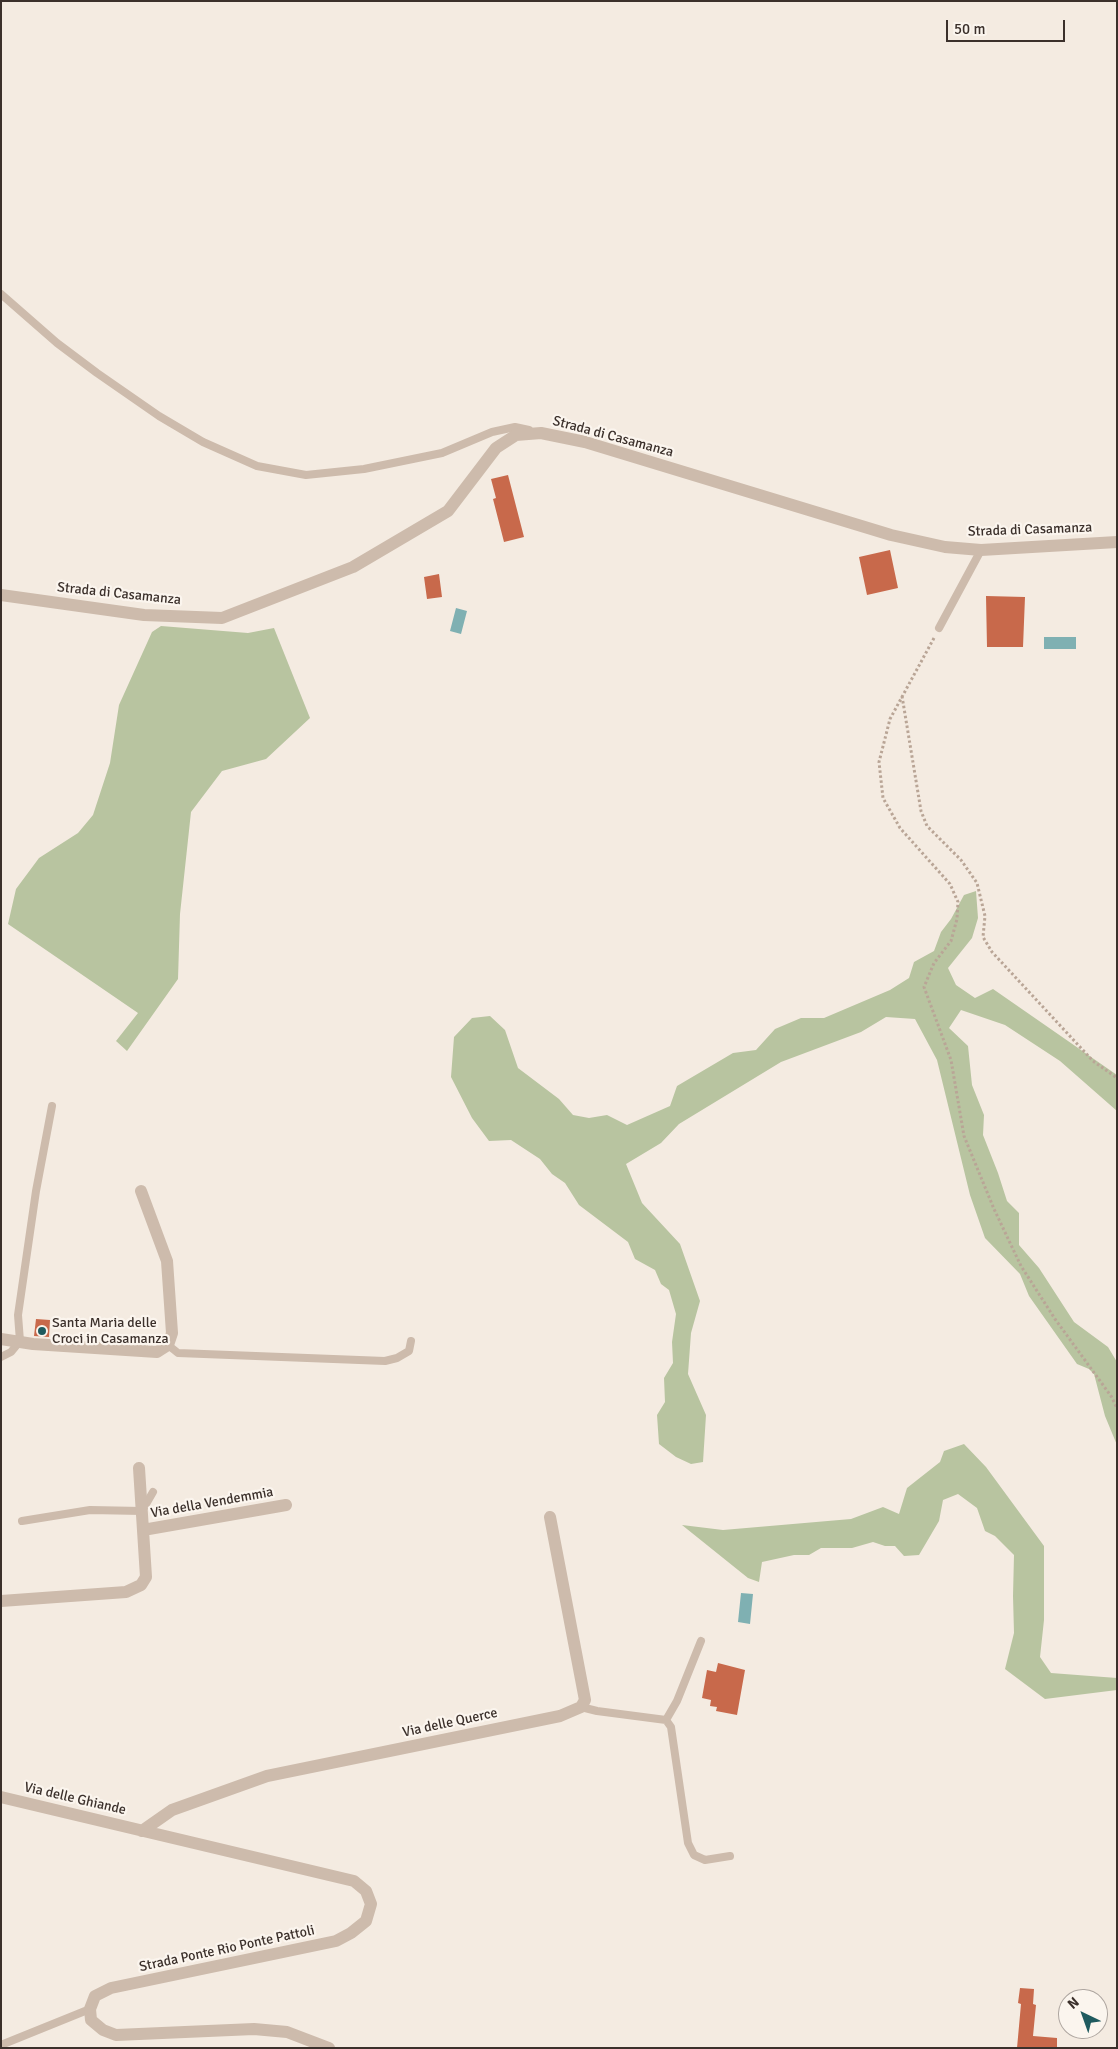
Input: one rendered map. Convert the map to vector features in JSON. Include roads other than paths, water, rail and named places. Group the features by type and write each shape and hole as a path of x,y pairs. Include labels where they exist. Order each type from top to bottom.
{"street":[{"name":"Strada di Casamanza","path":"1,595 144,615 222,618 353,567 448,511 496,448 516,435 541,433 585,442 891,535 945,547 981,550 1117,542"},
{"path":"1,1339 33,1344 157,1352 168,1345 172,1333 167,1261 141,1191"},
{"name":"Via della Vendemmia","path":"1,1601 126,1592 141,1585 146,1577 139,1468"},
{"name":"Via della Vendemmia","path":"143,1530 286,1506"},
{"path":"550,1517 586,1700 581,1707"},
{"name":"Via delle Querce","path":"142,1831 172,1810 267,1776 560,1716 581,1707"},
{"name":"Via delle Ghiande","path":"1,1797 142,1831"},
{"name":"Strada Ponte Rio Ponte Pattoli","path":"90,2009 95,1996 111,1988 336,1941 351,1933 366,1921 371,1904 366,1891 354,1881 142,1831"},
{"path":"90,2009 91,2020 103,2030 116,2035 254,2029 287,2032 329,2048"}],"lane":[{"path":"1,294 57,343 151,410 203,442 257,466 306,475 364,469 442,453 492,432 515,427 541,433"},
{"path":"939,628 981,550"},
{"path":"1,1358 11,1352 20,1341 18,1315 36,1191 52,1106"},
{"path":"168,1345 178,1353 385,1361 398,1358 408,1351 411,1341"},
{"path":"22,1521 90,1510 142,1511 153,1492"},
{"path":"666,1720 677,1702 701,1641"},
{"path":"581,1707 597,1711 666,1720 671,1727 688,1843 694,1855 705,1860 730,1856"},
{"path":"1,2045 90,2009"}],"water":[{"path":"456,608 467,611 461,634 450,631"},
{"path":"1044,637 1076,637 1076,649 1044,649"},
{"path":"741,1593 753,1594 750,1624 738,1622"}],"place":[{"name":"Santa Maria delle Croci in Casamanza","path":"42,1331"}]}
